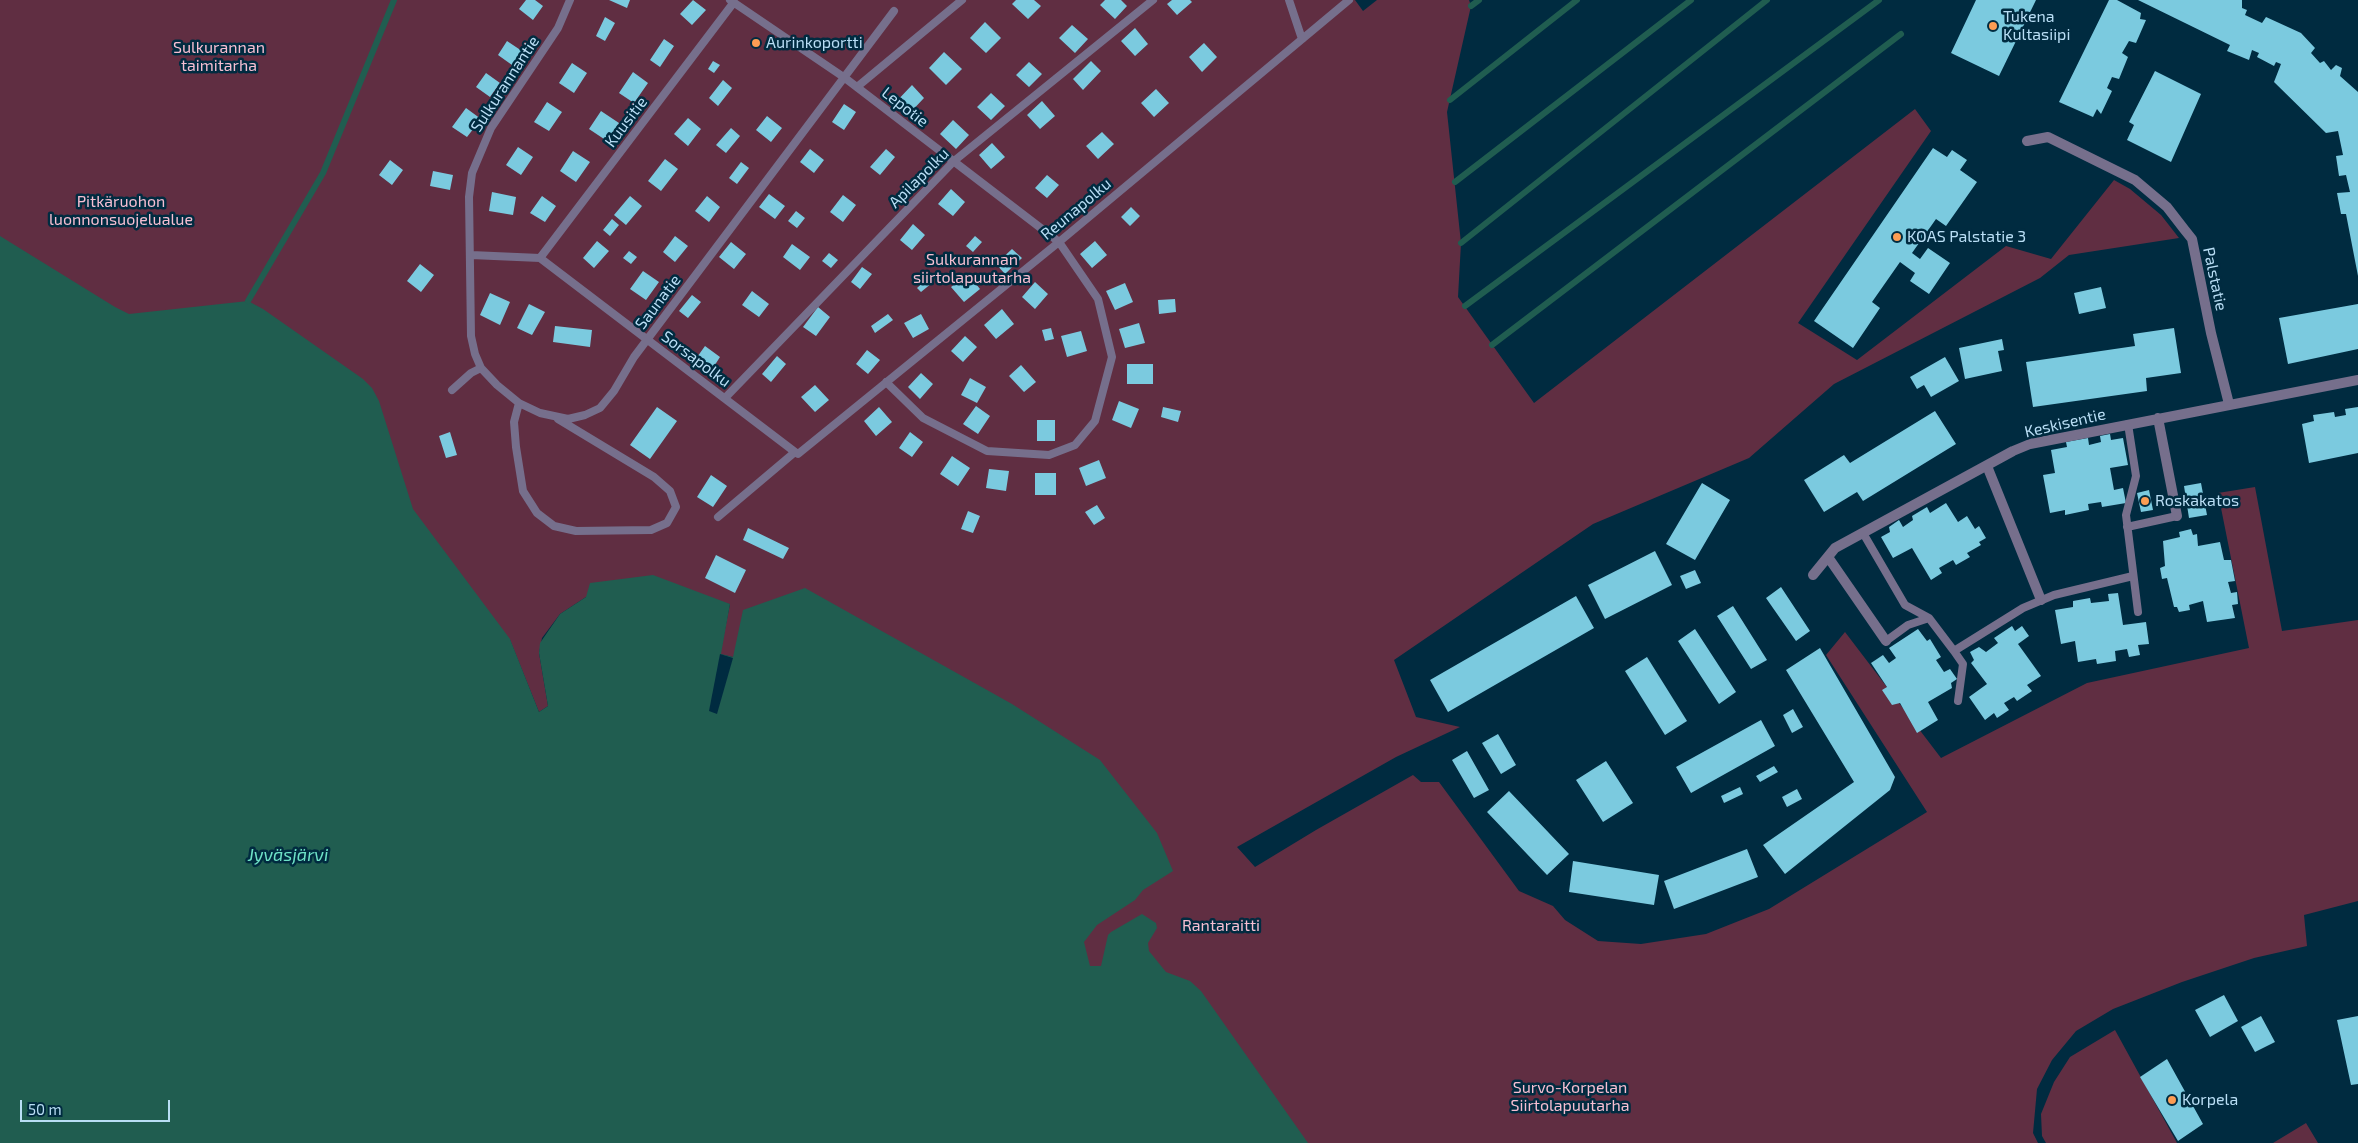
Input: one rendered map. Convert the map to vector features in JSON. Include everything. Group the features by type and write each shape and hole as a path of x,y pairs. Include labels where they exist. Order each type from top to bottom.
{"street":[{"name":"Palstatie","path":"2026,140 2048,137 2135,180 2167,207 2178,221 2192,240 2228,404"},
{"name":"Keskisentie","path":"1812,575 1835,548 2030,444 2358,380"},
{"path":"2158,418 2177,516"},
{"path":"1987,466 2041,600"},
{"path":"1828,557 1886,641"}],"lane":[{"name":"Sulkurannantie","path":"471,336 469,198 472,173 490,128 558,28 570,0"},
{"path":"857,87 962,0"},
{"name":"Apilapolku","path":"724,398 954,161 1153,0"},
{"path":"1289,0 1302,39"},
{"name":"Reunapolku","path":"718,517 795,452 798,454 1059,242 1349,0"},
{"name":"Lepotie","path":"732,1 845,78 1059,242 1098,299 1112,357 1094,422 1075,445 1049,455 987,451 923,418 886,382"},
{"name":"Kuusitie","path":"540,258 732,1"},
{"name":"Saunatie","path":"471,336 475,354 482,368 497,385 519,402 540,413 568,419 585,415 600,408 614,391 634,357 894,12"},
{"path":"471,255 540,258"},
{"name":"Sorsapolku","path":"540,258 795,452"},
{"path":"452,390 471,374 482,368"},
{"path":"519,402 514,422 516,448 523,491 537,513 554,526 576,531 651,530 667,523 676,507 670,491 654,476 551,416"},
{"path":"2128,424 2136,476 2126,515 2138,612"},
{"path":"2127,527 2177,516"},
{"path":"1863,533 1905,605 1929,618 1963,664 1958,701"},
{"path":"1954,651 2023,608 2054,594 2133,576"},
{"path":"1886,641 1908,625 1929,618"}],"green space":[{"path":"0,0 1355,0 1363,11 1377,0 1469,0 1471,6 1447,112 1461,243 1458,297 1534,403 1915,109 1931,131 1798,323 1857,360 2006,246 2051,259 2114,180 2130,189 2161,215 2179,238 2069,255 2040,278 1834,384 1749,458 1593,524 1394,660 1416,717 1460,727 1396,757 1237,847 1255,867 1413,775 1421,782 1439,782 1519,891 1553,906 1565,920 1598,941 1641,944 1706,934 1769,909 1927,812 1826,655 1845,632 1941,758 2087,683 2249,648 2218,493 2255,487 2282,631 2358,620 2358,901 2304,915 2307,946 2254,958 2182,982 2113,1009 2076,1031 2052,1060 2037,1089 2033,1133 2038,1143 1094,1143 733,657 720,654 730,604 586,597 560,614 542,638 539,653 548,706 539,712 510,640 0,602"},
{"path":"2115,1030 2177,1143 2046,1143 2042,1136 2041,1114 2054,1082 2070,1057"},
{"path":"2306,1123 2318,1143 2273,1143"}],"water":[{"name":"Jyväsjärvi","path":"0,236 129,314 248,301 263,309 363,379 372,388 379,401 413,509 510,639 539,712 548,706 539,653 540,643 560,614 586,597 590,583 653,575 730,604 721,654 733,657 743,610 805,588 1012,704 1100,760 1157,833 1173,871 1143,890 1135,900 1097,925 1084,942 1090,966 1101,966 1108,935 1111,932 1142,914 1156,923 1157,928 1148,943 1149,951 1166,972 1190,981 1201,991 1308,1143 0,1143"}],"pier":[{"path":"720,654 733,658 717,714 709,711"}],"building":[{"path":"526,0 535,0 543,6 533,20 519,9"},
{"path":"609,0 630,0 627,8"},
{"path":"693,0 706,10 692,25 680,14"},
{"path":"1016,0 1034,0 1041,6 1028,19 1012,4"},
{"path":"1105,0 1121,0 1127,6 1115,19 1100,5"},
{"path":"1172,0 1190,0 1192,2 1177,15 1167,4"},
{"name":"Tukena Kultasiipi","path":"1976,0 2036,0 1999,76 1951,53"},
{"path":"2109,0 2117,0 2141,13 2140,19 2146,20 2136,43 2129,41 2122,53 2128,57 2119,79 2112,77 2107,88 2112,91 2101,114 2097,109 2093,117 2059,102"},
{"path":"2138,0 2242,0 2242,8 2247,10 2245,15 2262,23 2266,17 2301,33 2315,48 2311,53 2320,63 2324,61 2331,70 2336,65 2342,68 2340,76 2358,92 2358,276 2346,214 2341,214 2337,193 2350,192 2346,175 2339,176 2336,156 2343,155 2338,131 2326,133 2274,82 2281,64 2276,62 2274,66 2257,57 2259,53 2252,50 2249,60 2227,51 2230,45"},
{"path":"605,17 615,23 605,41 596,36"},
{"path":"985,22 1001,38 986,53 970,38"},
{"path":"1072,25 1088,39 1075,53 1059,38"},
{"path":"1135,28 1148,44 1135,56 1121,41"},
{"path":"664,39 674,46 660,67 650,60"},
{"path":"507,41 522,51 512,65 498,55"},
{"path":"1204,43 1217,57 1202,72 1189,57"},
{"path":"944,52 962,69 946,85 929,68"},
{"path":"713,61 720,65 714,73 708,69"},
{"path":"1091,61 1101,71 1083,90 1073,79"},
{"path":"1029,62 1042,74 1029,87 1016,75"},
{"path":"572,63 587,73 574,93 559,83"},
{"path":"2155,71 2201,94 2171,162 2127,140 2134,125 2129,122"},
{"path":"633,72 648,83 634,103 619,93"},
{"path":"486,73 500,83 490,97 476,87"},
{"path":"723,80 732,88 718,106 709,98"},
{"path":"912,85 924,98 907,116 894,104"},
{"path":"1156,89 1169,103 1154,117 1141,103"},
{"path":"991,93 1005,106 991,120 977,107"},
{"path":"1042,101 1055,116 1040,129 1027,115"},
{"path":"547,102 562,112 549,131 534,122"},
{"path":"844,104 856,112 844,130 832,122"},
{"path":"466,108 481,119 467,137 452,127"},
{"path":"601,111 619,123 607,141 589,129"},
{"path":"767,116 782,128 771,142 756,130"},
{"path":"688,118 701,129 688,146 674,134"},
{"path":"953,120 969,135 956,149 940,134"},
{"path":"731,128 740,136 726,153 716,145"},
{"path":"1102,132 1114,144 1098,159 1086,146"},
{"path":"992,143 1005,157 991,169 979,155"},
{"path":"518,147 533,157 521,175 506,165"},
{"name":"KOAS Palstatie 3","path":"1933,148 1947,157 1952,150 1967,160 1960,170 1977,182 1946,226 1936,219 1912,253 1920,259 1928,248 1950,263 1929,294 1910,281 1915,273 1900,262 1872,302 1880,308 1853,348 1814,321"},
{"path":"810,149 824,160 814,173 800,162"},
{"path":"886,149 895,157 880,175 870,167"},
{"path":"573,151 590,162 576,182 560,171"},
{"path":"665,159 678,169 661,191 648,181"},
{"path":"390,160 403,170 392,185 379,175"},
{"path":"741,162 749,168 737,184 729,178"},
{"path":"433,171 453,175 450,190 430,186"},
{"path":"1047,175 1059,185 1047,198 1035,188"},
{"path":"951,189 965,202 953,216 938,204"},
{"path":"492,192 516,197 513,215 489,211"},
{"path":"769,194 785,206 775,219 759,207"},
{"path":"843,195 856,205 843,222 830,212"},
{"path":"542,196 556,206 545,222 530,213"},
{"path":"630,196 642,206 626,225 614,215"},
{"path":"707,196 720,207 709,222 695,211"},
{"path":"1131,207 1140,216 1130,226 1121,217"},
{"path":"796,211 805,218 797,228 788,221"},
{"path":"612,219 619,225 610,236 603,230"},
{"path":"913,224 925,235 912,250 900,240"},
{"path":"675,236 688,246 675,262 663,252"},
{"path":"975,236 982,242 973,252 966,246"},
{"path":"597,241 609,251 594,268 583,258"},
{"path":"1095,241 1107,255 1092,268 1080,254"},
{"path":"731,242 746,254 734,269 719,257"},
{"path":"792,244 810,257 800,270 783,257"},
{"path":"1012,249 1022,258 1005,274 996,264"},
{"path":"629,251 637,257 631,264 623,258"},
{"path":"829,253 838,260 831,268 822,261"},
{"path":"420,264 434,275 421,292 407,281"},
{"path":"862,267 872,274 860,289 851,282"},
{"path":"643,271 659,282 646,300 630,289"},
{"path":"968,274 980,289 964,302 951,287"},
{"path":"928,278 932,283 921,292 917,288"},
{"path":"1035,282 1048,294 1035,309 1022,297"},
{"path":"1125,283 1133,302 1115,310 1106,291"},
{"path":"2101,287 2106,308 2079,314 2074,293"},
{"path":"752,291 769,304 759,317 742,305"},
{"path":"490,293 510,302 500,325 480,315"},
{"path":"692,295 701,302 688,318 679,311"},
{"path":"1175,299 1176,312 1159,314 1158,300"},
{"path":"529,304 545,312 532,335 517,328"},
{"path":"2358,304 2358,349 2288,364 2279,318"},
{"path":"818,307 830,317 816,336 803,327"},
{"path":"1002,309 1014,324 996,339 984,325"},
{"path":"888,314 893,320 875,333 871,326"},
{"path":"921,314 929,329 913,338 904,323"},
{"path":"1139,323 1145,343 1125,348 1119,329"},
{"path":"555,326 592,330 590,347 553,342"},
{"path":"1051,328 1054,339 1045,341 1042,330"},
{"path":"2174,328 2181,373 2146,378 2147,391 2033,407 2026,362 2135,346 2133,334"},
{"path":"1081,331 1087,351 1067,357 1061,336"},
{"path":"965,336 977,347 963,362 951,351"},
{"path":"2002,339 2004,350 1998,351 2002,371 1965,379 1959,348"},
{"path":"705,346 720,357 711,371 695,360"},
{"path":"867,350 880,360 868,374 856,364"},
{"path":"777,356 786,364 771,382 762,374"},
{"path":"1945,357 1959,381 1931,397 1924,385 1917,389 1910,377"},
{"path":"1127,364 1153,364 1153,384 1127,384"},
{"path":"1021,365 1036,382 1024,392 1009,376"},
{"path":"921,373 933,384 920,399 908,387"},
{"path":"970,378 986,387 977,403 961,395"},
{"path":"815,385 829,400 815,412 801,397"},
{"path":"1119,401 1139,409 1131,428 1112,420"},
{"path":"976,406 990,416 978,434 963,424"},
{"path":"657,407 677,421 650,459 630,445"},
{"path":"879,407 892,422 876,436 864,421"},
{"path":"1163,407 1181,411 1178,422 1161,417"},
{"path":"2358,407 2358,453 2309,463 2302,424 2314,421 2313,415 2334,412 2335,417 2346,415 2345,409"},
{"path":"1935,411 1956,444 1863,501 1857,492 1824,512 1804,480 1844,455 1850,463"},
{"path":"1037,420 1055,420 1055,441 1037,441"},
{"path":"450,432 457,455 446,458 439,436"},
{"path":"910,432 923,442 912,457 899,448"},
{"path":"2110,434 2111,440 2123,438 2128,465 2110,468 2114,490 2123,488 2126,503 2102,507 2101,502 2088,504 2089,510 2065,515 2065,510 2050,513 2043,475 2055,473 2051,450 2067,447 2066,442 2088,438 2089,445 2101,442 2100,436"},
{"path":"952,456 970,468 958,486 940,474"},
{"path":"1099,460 1106,478 1086,486 1079,468"},
{"path":"989,469 1009,471 1006,491 986,488"},
{"path":"1035,473 1056,473 1056,495 1035,495"},
{"path":"711,475 727,486 713,507 697,497"},
{"path":"1702,483 1730,500 1695,560 1666,544"},
{"path":"2201,483 2207,515 2189,518 2184,486"},
{"name":"Roskakatos","path":"2149,490 2153,510 2141,512 2137,493"},
{"path":"1946,503 1958,522 1967,516 1975,529 1979,526 1986,538 1979,542 1981,545 1967,553 1970,557 1956,565 1953,560 1939,568 1942,573 1931,580 1912,548 1893,558 1881,537 1890,532 1889,527 1899,520 1903,527 1913,520 1912,516 1927,507 1930,513"},
{"path":"1097,505 1105,518 1094,525 1085,512"},
{"path":"968,511 980,516 973,533 961,529"},
{"path":"748,528 789,548 783,559 743,540"},
{"path":"2191,529 2193,535 2197,534 2198,546 2220,542 2224,560 2231,560 2235,581 2228,582 2231,593 2237,592 2238,604 2232,605 2235,618 2207,622 2203,601 2189,605 2190,610 2179,612 2177,607 2174,607 2167,578 2162,579 2160,568 2165,566 2163,541 2180,537 2179,532"},
{"path":"1655,551 1672,585 1605,619 1588,585"},
{"path":"716,555 746,570 735,593 705,578"},
{"path":"1695,570 1701,583 1686,589 1680,576"},
{"path":"1781,587 1810,631 1796,641 1766,598"},
{"path":"2118,593 2123,625 2146,622 2149,644 2138,645 2140,655 2129,657 2127,649 2115,651 2116,661 2097,664 2096,659 2078,662 2075,641 2061,644 2055,610 2073,607 2073,601 2090,598 2091,603 2109,601 2108,594"},
{"path":"1576,596 1594,628 1448,712 1430,680"},
{"path":"1733,606 1767,660 1751,669 1717,616"},
{"path":"2012,626 2015,631 2022,626 2029,636 2018,644 2041,676 2027,685 2032,691 2017,701 2014,697 2004,703 2009,710 1997,718 1994,713 1985,720 1969,697 1987,684 1971,663 1974,660 1970,652 1979,647 1986,652 1998,643 1994,638"},
{"path":"1695,629 1736,692 1719,704 1678,641"},
{"path":"1918,629 1927,641 1930,639 1941,657 1936,660 1944,672 1950,669 1957,679 1951,683 1952,688 1928,702 1938,720 1917,733 1900,703 1892,705 1882,690 1887,687 1871,663 1883,655 1889,663 1896,658 1889,648"},
{"path":"1820,648 1895,777 1890,790 1785,874 1763,845 1854,782 1786,670"},
{"path":"1647,657 1687,721 1665,735 1625,671"},
{"path":"1793,709 1803,727 1792,733 1783,715"},
{"path":"1761,720 1775,746 1691,793 1676,767"},
{"path":"1498,734 1516,765 1501,774 1482,743"},
{"path":"1467,751 1489,790 1474,798 1452,760"},
{"path":"1606,761 1633,803 1603,822 1576,780"},
{"path":"1774,766 1778,772 1760,782 1756,776"},
{"path":"1740,787 1743,794 1724,803 1721,796"},
{"path":"1797,789 1802,799 1787,807 1782,797"},
{"path":"1509,791 1569,854 1547,875 1487,812"},
{"path":"1747,849 1758,877 1674,909 1664,881"},
{"path":"1573,861 1659,875 1654,905 1569,892"},
{"path":"2224,995 2238,1021 2210,1037 2195,1010"},
{"path":"2261,1016 2275,1042 2255,1052 2241,1027"},
{"path":"2358,1016 2358,1084 2351,1085 2337,1020"},
{"name":"Korpela","path":"2167,1059 2203,1124 2178,1141 2140,1077"}],"waterway":[{"path":"248,301 323,173 394,0"},
{"path":"1471,6 1479,0"},
{"path":"1450,100 1577,0"},
{"path":"1455,182 1691,0"},
{"path":"1461,243 1767,0"},
{"path":"1465,306 1879,0"},
{"path":"1492,345 1901,34"}],"place":[{"name":"Tukena Kultasiipi","path":"1993,26"},
{"name":"Aurinkoportti","path":"756,43"},
{"name":"KOAS Palstatie 3","path":"1897,237"},
{"name":"Roskakatos","path":"2145,501"},
{"name":"Korpela","path":"2172,1100"}],"park label":[{"name":"Sulkurannan taimitarha","path":"219,57"},
{"name":"Pitkäruohon luonnonsuojelualue","path":"121,211"},
{"name":"Sulkurannan siirtolapuutarha","path":"972,269"},
{"name":"Rantaraitti","path":"1221,926"},
{"name":"Survo-Korpelan Siirtolapuutarha","path":"1570,1097"}]}
